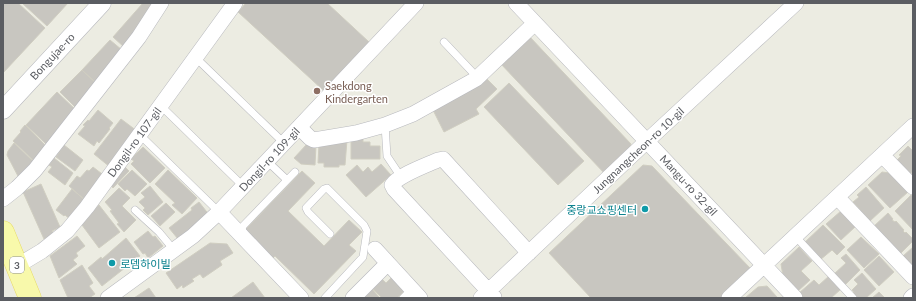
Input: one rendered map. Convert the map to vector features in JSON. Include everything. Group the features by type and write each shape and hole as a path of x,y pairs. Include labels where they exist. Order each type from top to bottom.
{"main road":[{"name":"3","path":"3,232 30,298"}],"street":[{"name":"Bongujae-ro","path":"3,110 102,3"},
{"path":"3,199 17,188 35,170 139,37 161,3"},
{"name":"Dongil-ro 107-gil","path":"17,266 42,251 68,229 87,207 235,3"},
{"name":"Dongil-ro 109-gil","path":"108,298 193,236 219,212 416,3"},
{"name":"Mangu-ro 32-gil","path":"516,3 795,298"},
{"name":"Jungnangcheon-ro 10-gil","path":"488,296 529,253 796,3"},
{"path":"299,127 314,140 356,133 385,125 408,116 477,77 535,23"},
{"path":"729,298 913,126"},
{"path":"882,155 913,187"},
{"path":"488,296 394,188 392,185 394,182 401,177 438,160 444,160 529,253"},
{"path":"837,197 913,277"},
{"path":"219,212 301,298"},
{"path":"375,249 388,263 412,295"},
{"path":"353,298 388,263"}],"lane":[{"path":"444,42 477,77"},
{"path":"195,57 284,143"},
{"path":"160,105 243,186"},
{"path":"385,125 387,156 401,177"},
{"path":"139,134 219,212"},
{"path":"267,161 287,180"},
{"path":"295,172 243,226 242,230 307,298"},
{"path":"325,298 363,257 367,231 366,227 327,188 324,189 306,208 308,212 330,234"},
{"path":"135,210 159,232 174,250"},
{"path":"795,236 853,298"}],"building":[{"path":"3,3 18,3 45,28 3,73"},
{"path":"22,3 68,3 47,26"},
{"path":"143,3 155,3 124,47 113,37"},
{"path":"246,3 327,3 369,42 324,91 238,12"},
{"path":"529,36 631,144 626,159 606,175 500,63"},
{"path":"110,40 122,50 97,84 82,70"},
{"path":"82,70 97,84 75,107 60,92"},
{"path":"485,77 497,89 476,109 479,114 444,132 433,110"},
{"path":"509,83 584,161 558,185 484,107"},
{"path":"57,92 78,112 46,144 26,125"},
{"path":"98,110 113,123 99,143 97,141 94,146 78,134 85,126 83,125 88,120 89,121"},
{"path":"121,119 137,131 110,167 94,154"},
{"path":"25,125 47,147 34,161 13,141"},
{"path":"351,137 363,137 363,142 370,142 370,146 380,146 380,159 351,159"},
{"path":"347,140 345,165 339,165 339,167 324,167 324,163 318,163 319,144"},
{"path":"14,143 35,163 20,180 7,155"},
{"path":"307,144 316,145 315,165 301,164 294,158"},
{"path":"64,145 83,160 75,171 56,157"},
{"path":"908,146 913,151 913,171 909,176 896,161 901,156 899,155"},
{"path":"143,147 165,168 150,183 131,164 134,161 131,159"},
{"path":"54,158 73,173 65,185 48,172 52,167 49,165"},
{"path":"381,164 391,175 366,197 346,175 357,165 363,172 368,167 372,172"},
{"name":"중랑교쇼핑센터","path":"643,165 652,166 750,268 749,273 723,298 591,298 549,253"},
{"path":"124,166 129,171 113,188 107,181"},
{"path":"93,167 106,177 86,201 69,186 77,176 80,178 87,170 89,171"},
{"path":"132,170 147,184 135,196 127,189 125,191 118,184"},
{"path":"168,170 197,198 182,214 172,205 175,203 155,184"},
{"path":"302,171 315,183 288,211 324,246 349,220 362,232 349,245 356,251 314,294 275,256 273,258 244,231"},
{"path":"882,172 890,173 908,192 890,208 868,185"},
{"path":"41,184 60,227 52,231 54,235 44,239 23,192"},
{"path":"150,186 163,202 148,215 143,210 145,208 139,202 145,197 141,193"},
{"path":"866,187 884,208 870,221 853,202 859,197 857,195"},
{"path":"119,188 130,198 122,206 136,220 124,232 117,224 119,223 110,211 112,210 105,202"},
{"path":"72,189 86,201 71,220 56,210"},
{"path":"911,195 913,197 913,230 895,211"},
{"path":"199,202 210,216 178,239 169,228 192,210 191,208"},
{"path":"166,203 175,212 160,226 151,216"},
{"path":"99,205 120,232 99,248 79,221"},
{"path":"841,211 855,227 841,240 826,224"},
{"path":"888,213 893,219 892,220 895,222 896,221 904,230 903,231 913,239 913,241 899,255 873,227"},
{"path":"823,225 845,247 837,255 832,250 820,260 804,243"},
{"path":"148,231 153,237 155,236 163,246 148,258 134,242"},
{"path":"77,236 85,246 76,253 78,256 73,260 77,264 59,278 50,256"},
{"path":"861,237 879,254 864,268 847,250"},
{"name":"로뎀하이빌","path":"126,238 140,256 102,286 88,268 101,257 102,259"},
{"path":"210,243 227,244 233,253 220,261 222,265 203,278 200,274 192,279 194,281 183,288 182,285 177,289 166,273"},
{"path":"799,247 812,261 801,271 810,280 797,292 783,276 781,264"},
{"path":"913,247 913,267 903,256"},
{"path":"846,254 860,270 845,285 834,274 846,263 841,258"},
{"path":"879,256 894,272 879,286 864,270"},
{"path":"82,265 93,283 89,286 95,294 89,298 68,298 60,280"},
{"path":"862,273 876,289 866,298 857,298 853,294 854,292 852,290 858,284 854,280"},
{"path":"379,276 386,283 393,276 406,289 397,298 382,298 370,286"},
{"path":"829,276 841,289 831,298 804,298 799,293 814,280 819,285"},
{"path":"253,282 265,298 231,298"},
{"path":"767,286 777,297 745,298 758,287"},
{"path":"149,288 156,298 134,298"},
{"path":"372,289 380,298 363,298"},
{"path":"879,292 885,298 872,298"}],"place":[{"name":"Saekdong Kindergarten","path":"317,91"},
{"name":"중랑교쇼핑센터","path":"645,209"},
{"name":"로뎀하이빌","path":"112,263"}]}
